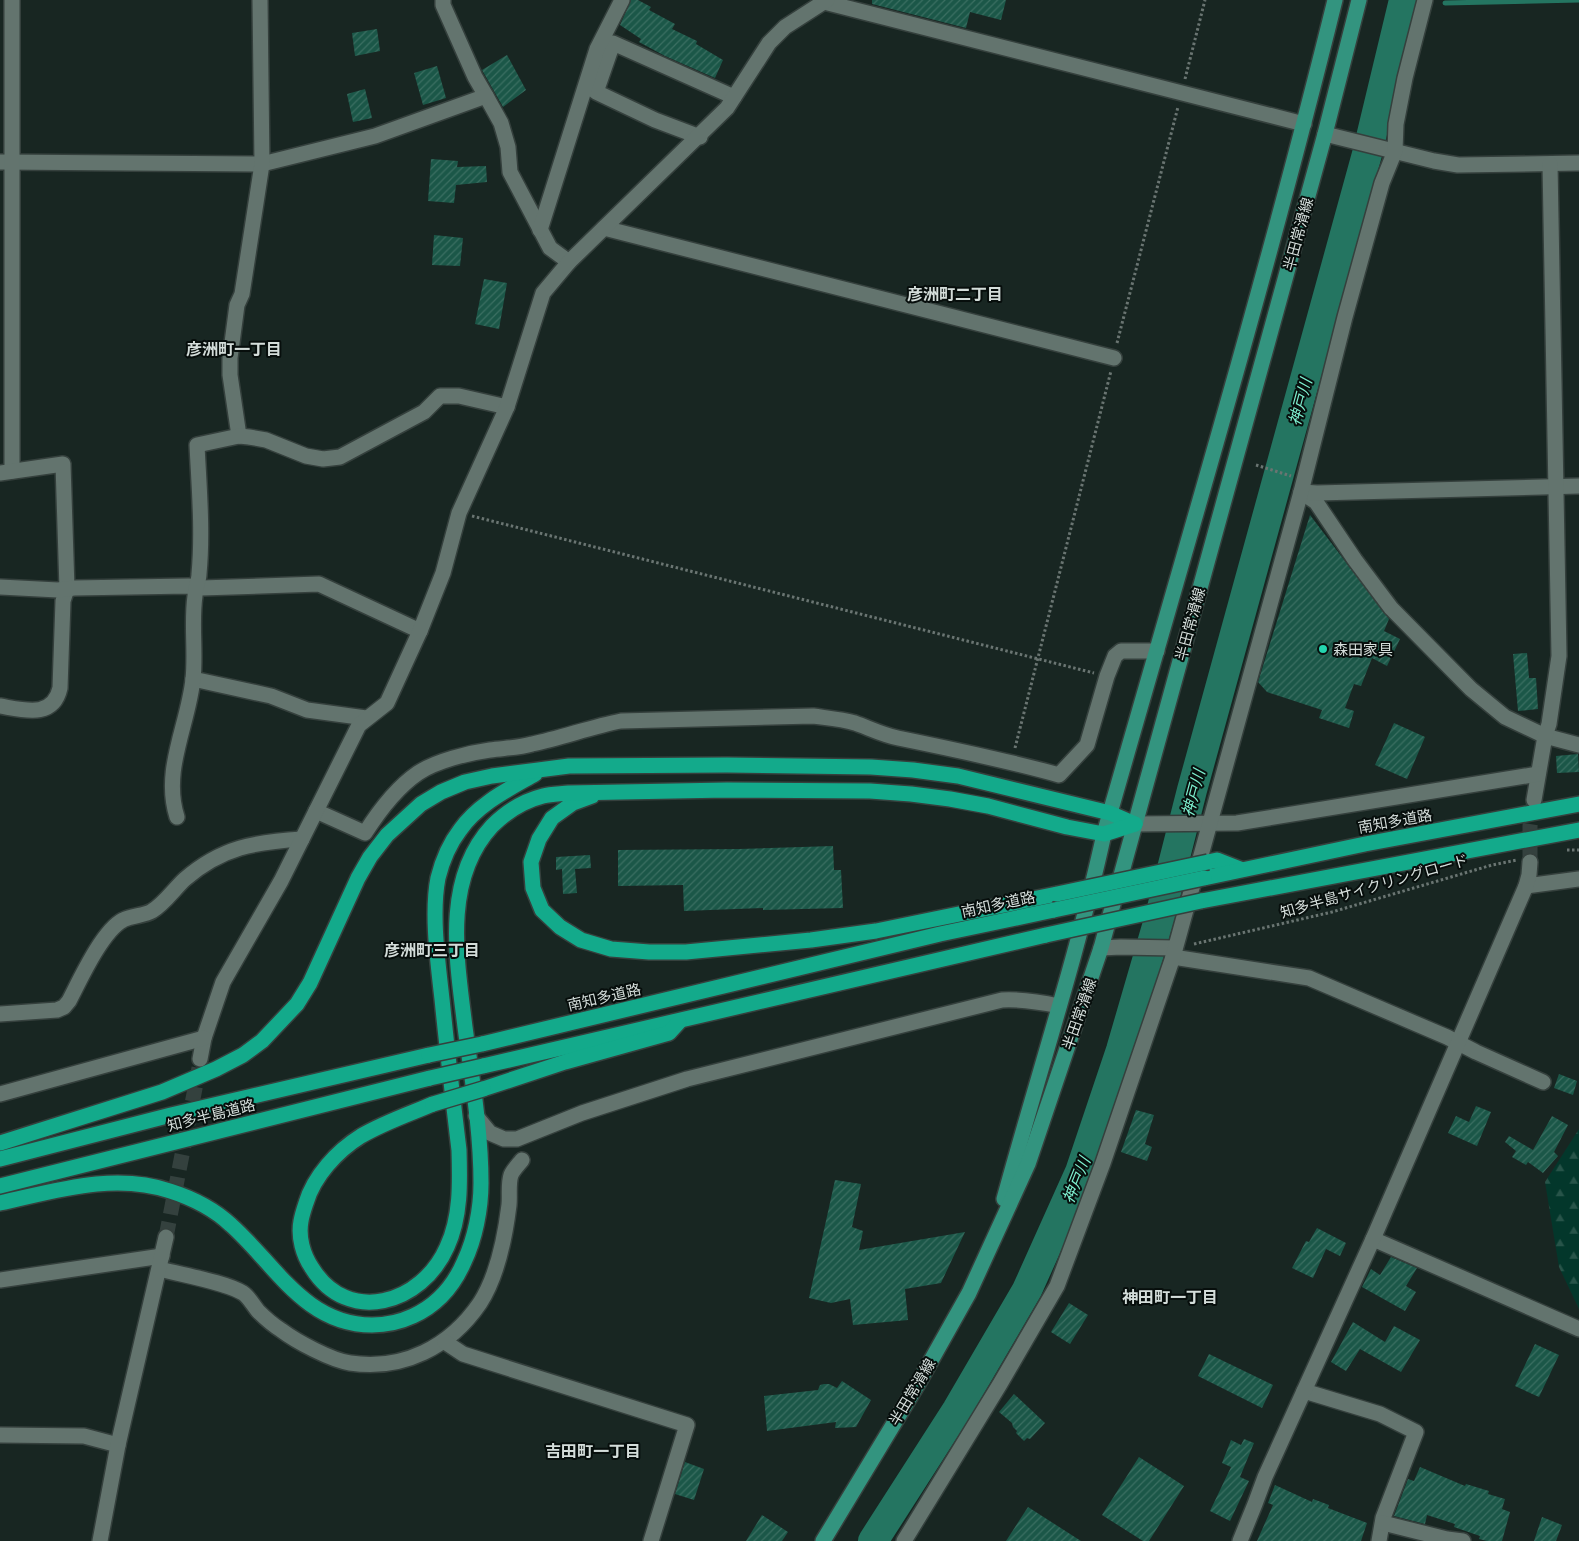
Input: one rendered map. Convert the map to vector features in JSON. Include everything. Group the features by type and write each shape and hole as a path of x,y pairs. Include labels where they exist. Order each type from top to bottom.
{"highway":[{"path":"0,1143 162,1092 216,1069 243,1055 262,1042 297,1004 310,983 358,878 370,857 387,835 421,804 441,792 465,782 492,776 569,766 871,767 958,776 1110,813 1135,824"},
{"path":"541,770 478,810 460,829 446,854 438,878 436,907 437,955 459,1150 460,1178 454,1225 447,1248 436,1266 421,1282 404,1295 384,1302 366,1302 347,1298 330,1290 317,1277 307,1261 301,1244 300,1222 309,1195 322,1172 342,1151 360,1137 434,1104 483,1089 565,1062 669,1033 682,1019 1201,901 1579,830"},
{"path":"0,1203 81,1185 117,1183 167,1190 187,1197 211,1209 232,1225 281,1279 322,1312 339,1320 360,1325 380,1325 399,1322 416,1315 432,1305 446,1292 458,1275 468,1254 475,1231 481,1184 476,1116 458,968 459,896 464,874 472,853 499,820 518,806 544,796 569,792 870,791 910,794 978,804 1067,827 1104,834 1135,824"},
{"path":"602,792 573,803 552,818 539,839 531,862 533,888 542,910 560,927 581,940 611,949 686,952 811,940 876,931 1217,860 1240,869"},
{"name":"南知多道路","path":"429,1055 482,1044 940,934 1240,869 1579,804"},
{"name":"知多半島道路","path":"0,1186 430,1078 682,1019"},
{"name":"知多半島道路","path":"0,1158 171,1115 429,1055"}],"main road":[{"name":"半田常滑線","path":"993,1239 1059,1006 1104,834 1237,370 1304,124 1335,0"},
{"name":"半田常滑線","path":"822,1541 933,1358 969,1292 1028,1164 1101,948 1326,134 1360,0"}],"street":[{"path":"0,706 40,710 54,703 60,688 63,601 67,589 64,464 6,472 6,162 12,0"},
{"path":"239,436 230,375 230,358 237,305 242,294 262,164 260,0"},
{"path":"442,0 475,77 501,123 508,147 510,172 550,248 569,262"},
{"path":"540,230 597,49 622,0"},
{"path":"904,1541 1000,1384 1056,1286 1103,1163 1171,951 1209,822 1302,486 1345,317 1391,150 1404,78 1425,0"},
{"path":"200,1059 204,1038 223,982 281,881 359,725 387,703 420,630 443,573 460,513 507,407 543,293 569,262 700,137 727,108 768,43 785,27 826,1 1304,124"},
{"path":"700,137 655,120 596,92 613,43 734,98"},
{"path":"6,162 262,164 375,136 486,96"},
{"path":"1326,134 1434,161 1458,165 1579,163"},
{"path":"1534,800 1545,736 1549,724 1559,656 1550,164"},
{"path":"604,228 1114,358"},
{"path":"177,816 173,805 171,788 173,766 188,709 193,679 194,596 199,575 200,524 197,444 239,436 266,440 306,456 323,459 340,457 424,412 440,396 459,396 507,407"},
{"path":"1302,486 1317,493 1579,486"},
{"path":"1302,486 1316,502 1355,560 1391,608 1471,689 1505,717 1545,736 1579,746"},
{"path":"0,587 67,589 188,586 196,588 319,584 420,630"},
{"path":"316,811 364,833 377,813 396,792 418,773 447,760 490,750 532,744 599,725 621,721 813,716 848,722 897,738 1012,762 1059,775 1086,746 1114,656 1121,650 1157,651"},
{"path":"193,679 271,696 308,710 366,718"},
{"path":"1135,824 1246,822 1538,774"},
{"path":"0,1014 57,1010 64,1007 69,1002 95,952 115,925 124,919 152,911 200,867 219,856 240,848 267,841 302,839"},
{"path":"1240,1541 1265,1477 1374,1239 1526,886 1529,875 1525,860"},
{"path":"1526,886 1579,879"},
{"path":"1101,948 1121,947 1171,951 1309,978 1458,1042 1543,1082"},
{"path":"476,1116 490,1133 504,1139 517,1138 582,1113 687,1080 992,1003 1016,1000 1059,1006"},
{"path":"0,1094 204,1038"},
{"path":"0,1280 161,1263 244,1294 258,1311 281,1330 311,1349 348,1363 380,1364 409,1359 432,1350 444,1342 480,1302 499,1262 509,1205 511,1176 522,1160"},
{"path":"100,1541 118,1445 166,1237"},
{"path":"1374,1239 1579,1329"},
{"path":"0,1289 27,1276"},
{"path":"444,1342 463,1354 687,1425 651,1541"},
{"path":"1304,1391 1380,1414 1416,1432 1386,1509 1379,1541"},
{"path":"0,1435 84,1436 118,1445"},
{"path":"1383,1523 1464,1541"}],"path":[{"path":"1012,762 1205,0"},
{"path":"1256,466 1302,486"},
{"path":"460,513 1107,676"},
{"path":"1558,851 1579,850"},
{"name":"知多半島サイクリングロード","path":"1171,951 1332,912 1492,865 1525,860"}],"green space":[{"path":"1579,1129 1579,1309 1559,1267 1545,1182"}],"building":[{"path":"631,0 638,0 651,7 649,10 675,24 672,29 697,41 696,44 723,60 715,78 665,56 639,42 641,39 620,25"},
{"path":"872,0 1006,0 1001,20 970,12 966,28 872,4"},
{"path":"377,29 380,51 355,56 352,33"},
{"path":"507,55 526,90 503,107 482,70"},
{"path":"437,66 446,98 423,105 414,73"},
{"path":"365,89 372,118 353,122 347,94"},
{"path":"431,159 458,161 457,167 486,166 487,182 456,185 454,203 428,201"},
{"path":"434,235 463,238 460,266 432,265"},
{"path":"484,279 507,283 499,329 475,324"},
{"name":"森田家具","path":"1310,515 1389,619 1384,631 1400,639 1387,666 1372,658 1361,686 1354,684 1345,708 1354,711 1349,728 1319,718 1322,710 1267,692 1258,682"},
{"path":"1527,653 1529,678 1536,678 1538,709 1518,711 1513,654"},
{"path":"1394,723 1425,737 1407,779 1375,765"},
{"path":"1578,754 1579,772 1557,773 1556,756"},
{"path":"833,846 834,870 841,870 843,908 763,910 763,908 684,911 683,885 618,886 618,850"},
{"path":"590,855 591,868 575,869 577,893 563,894 562,869 556,870 556,857"},
{"path":"1559,1074 1577,1081 1573,1095 1554,1088"},
{"path":"1476,1106 1491,1112 1477,1146 1448,1133 1456,1116 1469,1122"},
{"path":"1136,1110 1154,1115 1145,1144 1152,1147 1147,1161 1121,1152"},
{"path":"1552,1116 1568,1125 1554,1152 1558,1156 1543,1173 1528,1162 1526,1165 1512,1157 1516,1151 1505,1142 1509,1136 1533,1150"},
{"path":"835,1180 861,1184 852,1227 863,1231 859,1250 965,1232 941,1283 905,1289 908,1320 853,1325 850,1299 831,1303 809,1298"},
{"path":"1317,1228 1346,1243 1340,1256 1326,1249 1313,1278 1292,1268 1306,1241 1309,1242"},
{"path":"1391,1257 1417,1268 1406,1286 1416,1292 1405,1311 1362,1287 1371,1269 1380,1275"},
{"path":"1069,1303 1088,1315 1070,1344 1051,1332"},
{"path":"1353,1322 1385,1342 1394,1326 1420,1340 1401,1372 1360,1349 1346,1371 1331,1362"},
{"path":"1535,1344 1559,1355 1539,1397 1515,1386"},
{"path":"1209,1354 1273,1385 1262,1408 1198,1376"},
{"path":"842,1381 871,1400 856,1427 835,1428 836,1422 767,1431 764,1396 818,1390 820,1385 824,1384 837,1388"},
{"path":"1014,1394 1045,1423 1030,1439 1027,1438 1024,1441 1016,1433 1017,1431 1012,1423 999,1412"},
{"path":"1244,1439 1254,1443 1240,1477 1249,1481 1230,1521 1210,1511 1231,1467 1222,1463 1231,1440 1241,1445"},
{"path":"1139,1457 1184,1486 1149,1541 1143,1541 1102,1515"},
{"path":"685,1462 704,1469 694,1500 675,1494"},
{"path":"1420,1467 1465,1486 1466,1484 1489,1491 1488,1494 1505,1499 1502,1509 1510,1512 1502,1541 1479,1539 1480,1536 1454,1527 1455,1524 1427,1515 1425,1524 1394,1516 1408,1479 1414,1481"},
{"path":"1275,1485 1312,1502 1313,1499 1329,1505 1328,1508 1367,1523 1361,1541 1257,1541 1273,1505 1268,1503"},
{"path":"1028,1507 1081,1541 1006,1541"},
{"path":"762,1515 788,1532 782,1541 746,1541"},
{"path":"1542,1517 1562,1525 1556,1541 1534,1541"}],"waterway":[{"name":"神戸川","path":"873,1541 957,1410 1027,1290 1080,1172 1121,1050 1160,916 1192,790 1367,154 1404,0"},
{"path":"1445,3 1579,0"}],"tunnel":[{"path":"1530,862 1530,826 1534,801"},
{"path":"166,1237 199,1068"}],"place":[{"name":"森田家具","path":"1323,649"}],"district":[{"name":"彦洲町二丁目","path":"955,294"},
{"name":"彦洲町一丁目","path":"234,349"},
{"name":"彦洲町三丁目","path":"432,950"},
{"name":"神田町一丁目","path":"1170,1297"},
{"name":"吉田町一丁目","path":"593,1451"}]}
